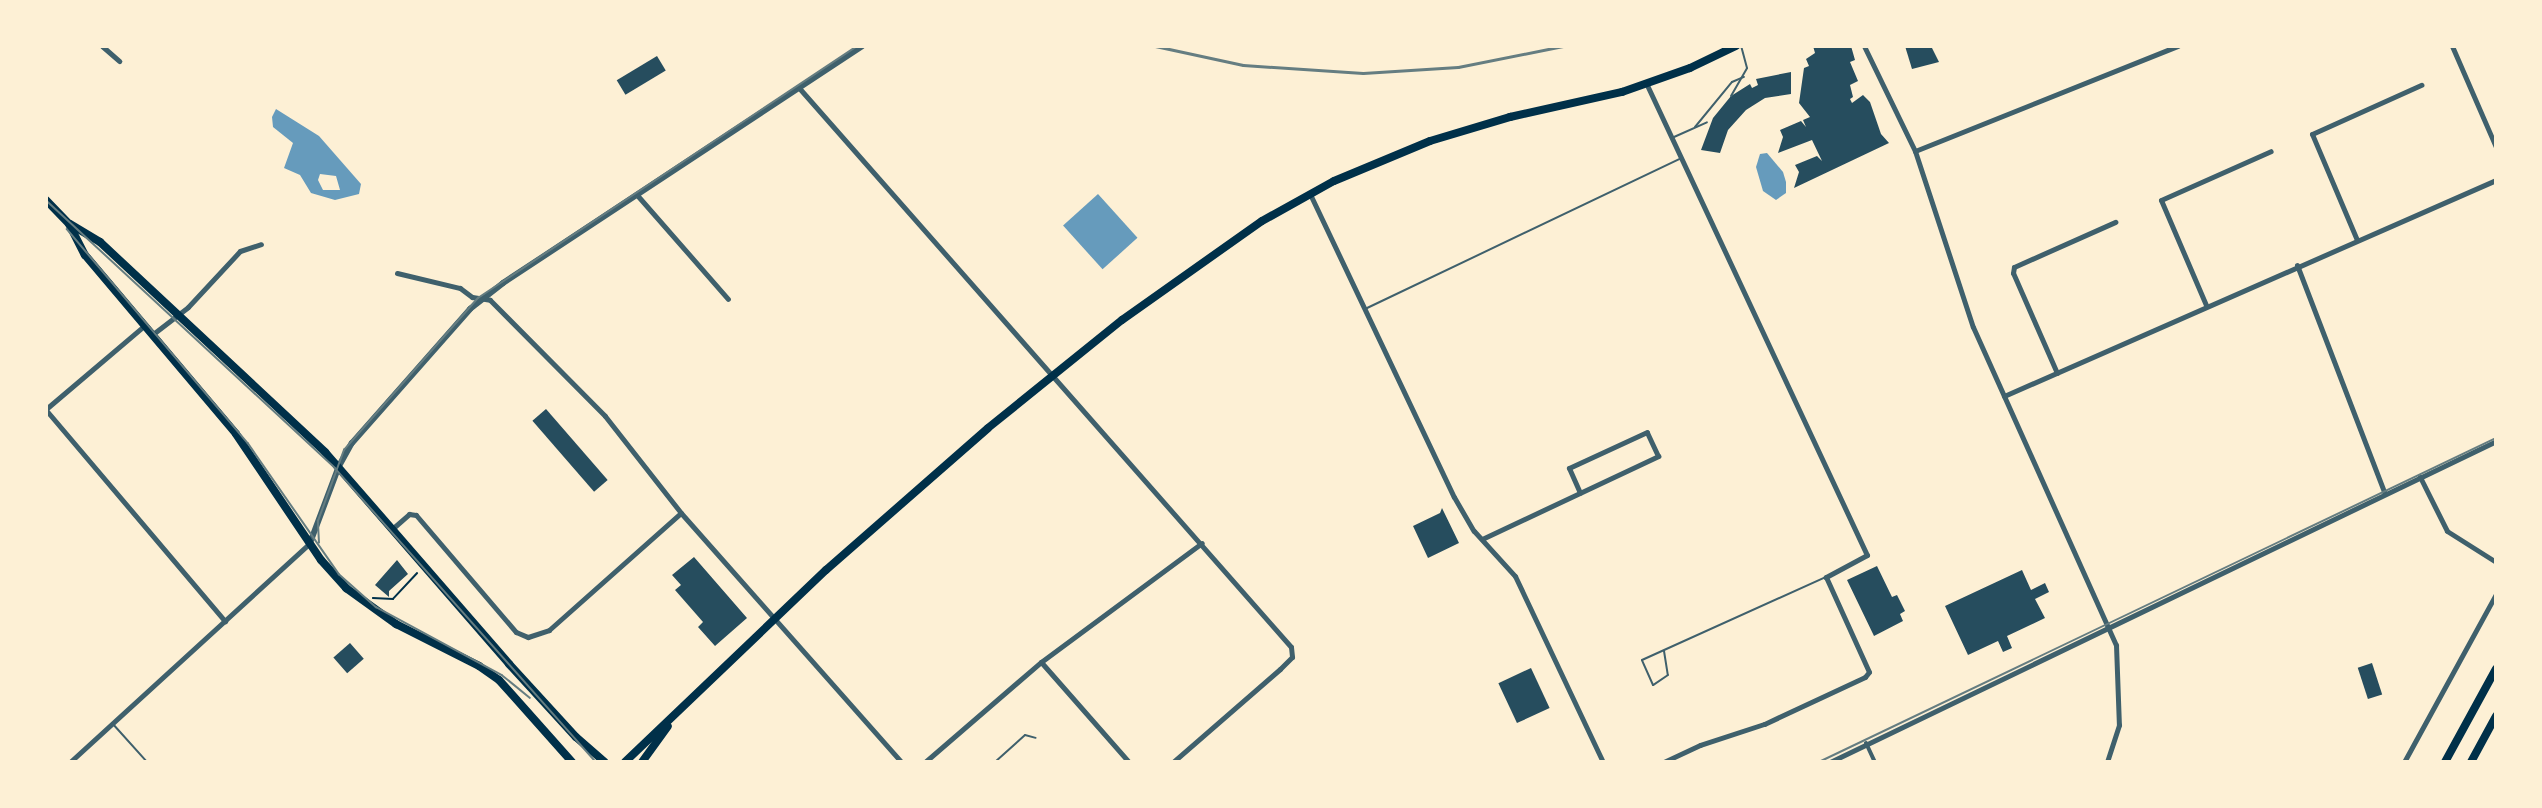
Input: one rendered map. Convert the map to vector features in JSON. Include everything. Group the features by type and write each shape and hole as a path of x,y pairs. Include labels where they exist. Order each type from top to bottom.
{"main road":[{"path":"625,762 773,620 939,470 1054,375 1215,252 1310,194 1374,163 1462,130 1647,84 1736,46"},
{"path":"46,200 69,224 99,242 339,466 424,566 576,736 605,762"},
{"path":"69,224 85,255 236,434 334,576 366,606 500,680 572,762"},
{"path":"2445,762 2496,669"},
{"path":"642,762 676,715"},
{"path":"2471,762 2496,716"}],"street":[{"path":"102,46 119,61"},
{"path":"70,762 310,543 339,466 359,433 481,299 862,46"},
{"path":"1864,46 1915,151 1960,293 2115,645 2121,702 2118,735 2107,762"},
{"path":"1915,151 2178,46"},
{"path":"2452,46 2496,147"},
{"path":"1647,84 1867,550 1864,558 1826,577 1869,672 1865,677 1764,724 1700,745 1664,762"},
{"path":"2357,240 2312,135 2421,85"},
{"path":"800,89 1202,543 1291,647 1292,657 1173,762"},
{"path":"2206,305 2161,200 2271,151"},
{"path":"2004,396 2297,265 2496,180"},
{"path":"1310,194 1454,497 1467,522 1515,576 1603,762"},
{"path":"637,195 728,299"},
{"path":"2056,373 2014,267 2115,222"},
{"path":"153,334 188,307 240,251 261,244"},
{"path":"2297,265 2385,494"},
{"path":"398,273 460,288 481,299 490,300 604,416 681,513 773,620 901,762"},
{"path":"145,325 46,409 225,621"},
{"path":"1482,539 1658,456 1647,432 1569,468 1580,492"},
{"path":"1830,762 1866,742 2496,441"},
{"path":"2420,477 2447,531 2496,562"},
{"path":"392,529 409,514 416,515 516,632 528,637 549,630 681,513"},
{"path":"925,762 1041,662 1202,543"},
{"path":"2404,762 2496,594"},
{"path":"1041,662 1129,762"},
{"path":"1866,742 1875,762"},
{"path":"2303,762 2310,762"}],"lane":[{"path":"1731,96 1744,77 1747,68 1741,46"},
{"path":"1695,127 1732,82 1744,77"},
{"path":"1671,138 1707,122"},
{"path":"1365,309 1682,158"},
{"path":"1664,651 1668,675 1653,686 1642,660 1826,577"},
{"path":"112,723 147,762"},
{"path":"995,762 1024,735 1036,738"}],"path":[{"path":"366,606 375,597 393,599 424,566"}],"water":[{"path":"276,109 319,136 361,184 359,194 335,200 311,193 300,175 284,168 293,143 273,127 272,117","holes":["320,174 336,176 340,190 323,190 318,180"]},
{"path":"1767,153 1783,172 1786,182 1786,193 1776,200 1763,191 1756,167 1760,154"},
{"path":"1098,194 1137,238 1103,269 1063,225"}],"building":[{"path":"1813,46 1851,46 1855,60 1850,62 1858,81 1850,85 1853,97 1850,99 1852,103 1863,95 1870,102 1881,134 1889,143 1794,188 1799,172 1795,165 1817,156 1822,161 1812,140 1778,153 1783,137 1780,130 1801,121 1806,127 1803,120 1810,117 1799,103 1804,68 1809,66 1806,59 1815,53"},
{"path":"1905,46 1931,46 1939,62 1912,69"},
{"path":"657,56 666,71 625,95 617,80"},
{"path":"1791,72 1791,94 1765,98 1746,110 1728,130 1720,153 1701,150 1713,118 1731,96 1750,84 1752,88 1758,85 1756,79"},
{"path":"546,409 608,480 594,492 532,421"},
{"path":"1442,508 1459,543 1428,558 1413,526 1440,513"},
{"path":"694,557 747,618 715,646 698,627 703,622 675,590 681,585 672,575"},
{"path":"397,560 408,574 389,591 389,597 375,585"},
{"path":"1877,566 1892,597 1897,595 1905,611 1900,614 1903,621 1874,636 1847,580"},
{"path":"2022,570 2031,590 2045,583 2049,592 2035,599 2045,618 2007,636 2012,648 2003,652 1998,641 1968,655 1945,606"},
{"path":"350,643 364,659 347,673 333,657"},
{"path":"2372,663 2382,694 2368,699 2358,668"},
{"path":"1531,668 1550,708 1517,723 1498,683"}],"tram line":[{"path":"319,543 318,521 344,450 478,298 857,46"},
{"path":"46,200 335,468 596,762"},
{"path":"67,229 248,443 339,574 376,607 502,675 530,698"},
{"path":"1819,762 2496,438"}],"railway":[{"path":"1155,46 1243,65 1363,73 1458,67 1563,46"}]}
